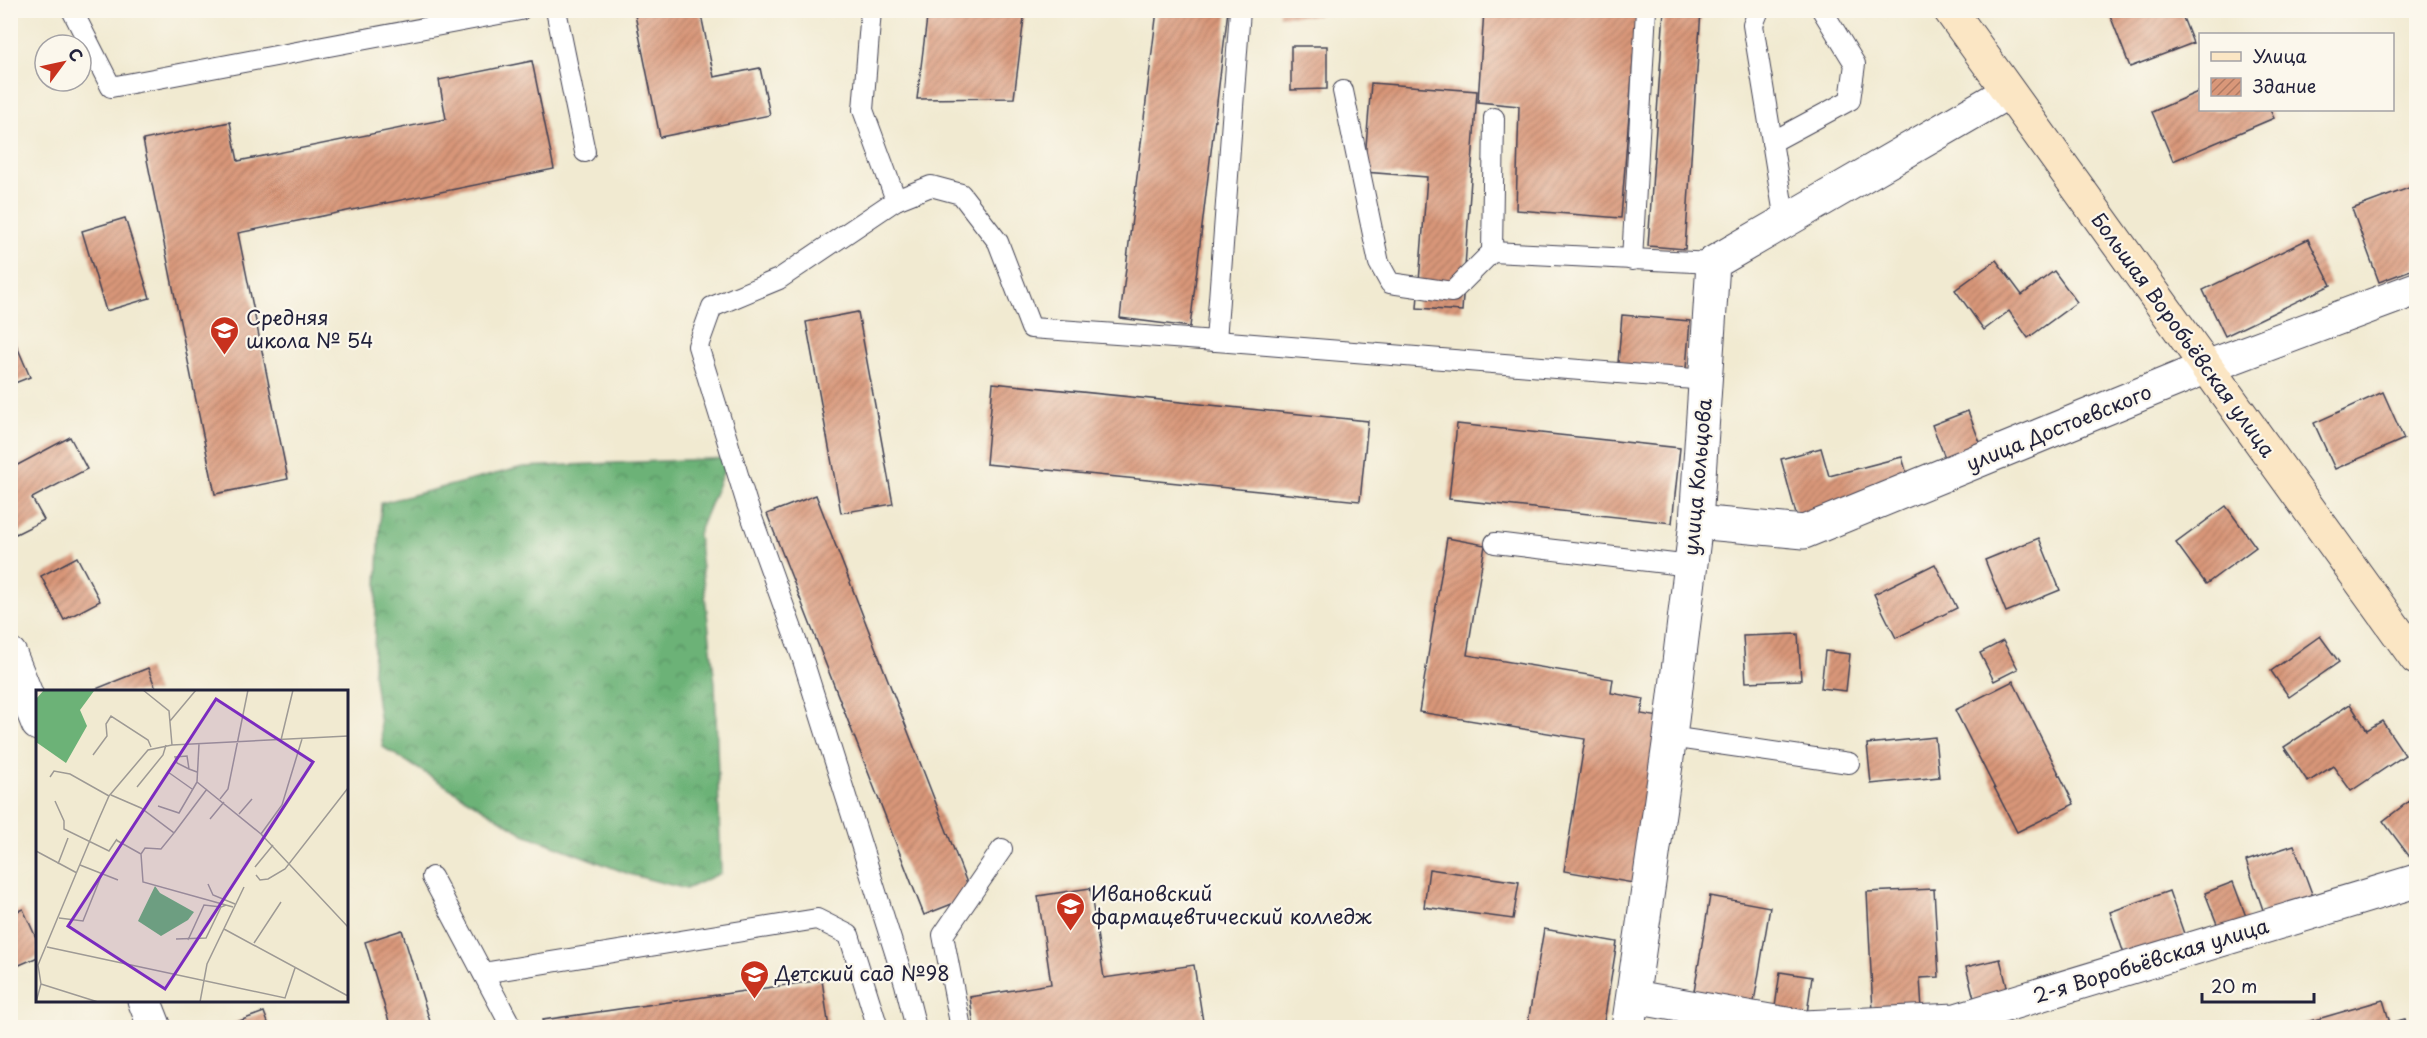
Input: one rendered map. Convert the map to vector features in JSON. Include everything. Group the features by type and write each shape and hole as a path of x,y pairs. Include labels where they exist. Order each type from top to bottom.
{"street":[{"name":"Большая Воробьёвская улица","path":"1950,10 2416,658"},
{"path":"1713,263 2008,92"},
{"name":"улица Кольцова","path":"1631,1012 1670,737 1696,522 1713,263"},
{"name":"улица Достоевского","path":"1696,522 1804,532 2207,367 2416,289"},
{"path":"10,654 36,719"},
{"name":"2-я Воробьёвская улица","path":"1631,1012 1804,1027 1956,1020 2416,880"},
{"path":"145,1002 155,1028"}],"lane":[{"path":"72,10 111,87 520,10"},
{"path":"556,10 585,152"},
{"path":"871,10 863,110 896,200"},
{"path":"1216,341 1240,10"},
{"path":"1632,260 1646,10"},
{"path":"1759,10 1754,25 1785,221"},
{"path":"1772,142 1850,100 1855,64 1822,10"},
{"path":"1343,91 1379,263 1390,283 1452,292 1492,252 1494,118"},
{"path":"916,1028 905,984 802,657 747,504 698,346 712,307 779,279 896,200 931,186 961,194 998,242 1031,328 1706,380"},
{"path":"1492,252 1713,263"},
{"path":"1496,543 1691,566"},
{"path":"1670,737 1849,762"},
{"path":"961,1028 943,935 1002,849"},
{"path":"432,877 512,1028"},
{"path":"483,973 818,919 849,935 878,1028"}],"green space":[{"path":"729,458 698,534 715,683 721,873 686,889 629,874 524,834 383,747 373,671 381,503 523,467"}],"building":[{"path":"634,10 700,10 714,77 760,68 770,115 660,137"},
{"path":"928,10 1025,10 1014,98 917,99"},
{"path":"1157,10 1228,10 1190,327 1120,318"},
{"path":"1279,10 1318,10 1318,16 1279,16"},
{"path":"1484,10 1637,10 1621,218 1516,210 1519,106 1478,102"},
{"path":"1664,10 1701,10 1685,249 1648,246"},
{"path":"2108,10 2180,10 2193,43 2130,67"},
{"path":"1291,46 1327,46 1327,89 1291,90"},
{"name":"Средняя школа № 54","path":"532,61 554,169 238,233 288,479 215,494 143,140 230,122 238,161 446,119 439,80"},
{"path":"1371,83 1477,91 1462,311 1417,308 1427,177 1364,172"},
{"path":"2199,91 2199,111 2270,111 2274,118 2173,161 2152,112"},
{"path":"2414,186 2416,268 2379,282 2352,209"},
{"path":"125,218 150,298 106,311 82,231"},
{"path":"2308,239 2331,285 2225,336 2203,290"},
{"path":"1996,260 2022,295 2054,271 2077,302 2028,338 2009,311 1984,330 1955,290"},
{"path":"858,312 893,504 841,513 806,322"},
{"path":"1622,315 1690,321 1685,380 1617,375"},
{"path":"13,337 30,377 10,385 10,338"},
{"path":"993,383 1368,421 1360,501 986,464"},
{"path":"2383,392 2404,439 2335,469 2314,423"},
{"path":"1968,411 1987,461 1952,475 1932,425"},
{"path":"1457,424 1680,448 1672,523 1449,499"},
{"path":"70,437 87,469 32,498 44,520 16,534 10,525 10,469"},
{"path":"1821,448 1829,476 1902,457 1914,499 1800,529 1781,459"},
{"path":"816,495 972,896 924,915 767,514"},
{"path":"2226,506 2256,547 2206,584 2176,543"},
{"path":"1447,538 1485,545 1467,655 1613,679 1611,693 1644,699 1641,714 1660,717 1633,883 1564,871 1585,739 1419,712"},
{"path":"2039,538 2060,590 2006,612 1985,560"},
{"path":"77,557 100,601 64,620 41,576"},
{"path":"1935,564 1957,608 1896,638 1874,594"},
{"path":"1798,634 1801,680 1746,682 1743,636"},
{"path":"2320,636 2339,662 2289,697 2271,671"},
{"path":"2003,641 2018,669 1994,681 1980,653"},
{"path":"1825,651 1850,654 1846,691 1821,688"},
{"path":"148,668 156,690 93,690"},
{"path":"2013,681 2074,804 2017,832 1955,710"},
{"path":"2350,704 2367,730 2382,721 2405,755 2351,791 2333,766 2308,782 2284,747"},
{"path":"1935,737 1939,777 1871,784 1867,744"},
{"path":"2416,796 2416,857 2412,860 2383,821"},
{"path":"2294,845 2318,910 2269,927 2246,861"},
{"path":"1429,869 1519,882 1513,919 1424,907"},
{"path":"2233,882 2250,927 2222,937 2205,893"},
{"name":"Ивановский фармацевтический колледж","path":"1090,888 1104,978 1194,965 1204,1028 974,1028 970,997 1051,984 1038,896"},
{"path":"1934,889 1939,977 1920,978 1922,1009 1873,1012 1867,892"},
{"path":"2169,891 2188,945 2128,966 2110,912"},
{"path":"1710,896 1770,907 1751,1020 1691,1010"},
{"path":"23,909 36,938 36,958 10,969 10,914"},
{"path":"1544,929 1617,942 1603,1028 1527,1028"},
{"path":"402,930 432,1028 391,1028 365,942"},
{"path":"2000,959 2012,1006 1978,1014 1966,967"},
{"path":"1780,972 1812,977 1805,1028 1772,1028"},
{"name":"Детский сад №98","path":"822,980 829,1028 544,1028 543,1020"},
{"path":"2383,1000 2390,1023 2405,1019 2408,1028 2287,1028"},
{"path":"264,1012 270,1028 223,1028 223,1027"},
{"path":"1251,1024 1270,1026 1270,1028 1251,1028"}],"place":[{"name":"Средняя школа № 54","path":"225,356"},
{"name":"Ивановский фармацевтический колледж","path":"1070,932"},
{"name":"Детский сад №98","path":"754,1000"}]}
